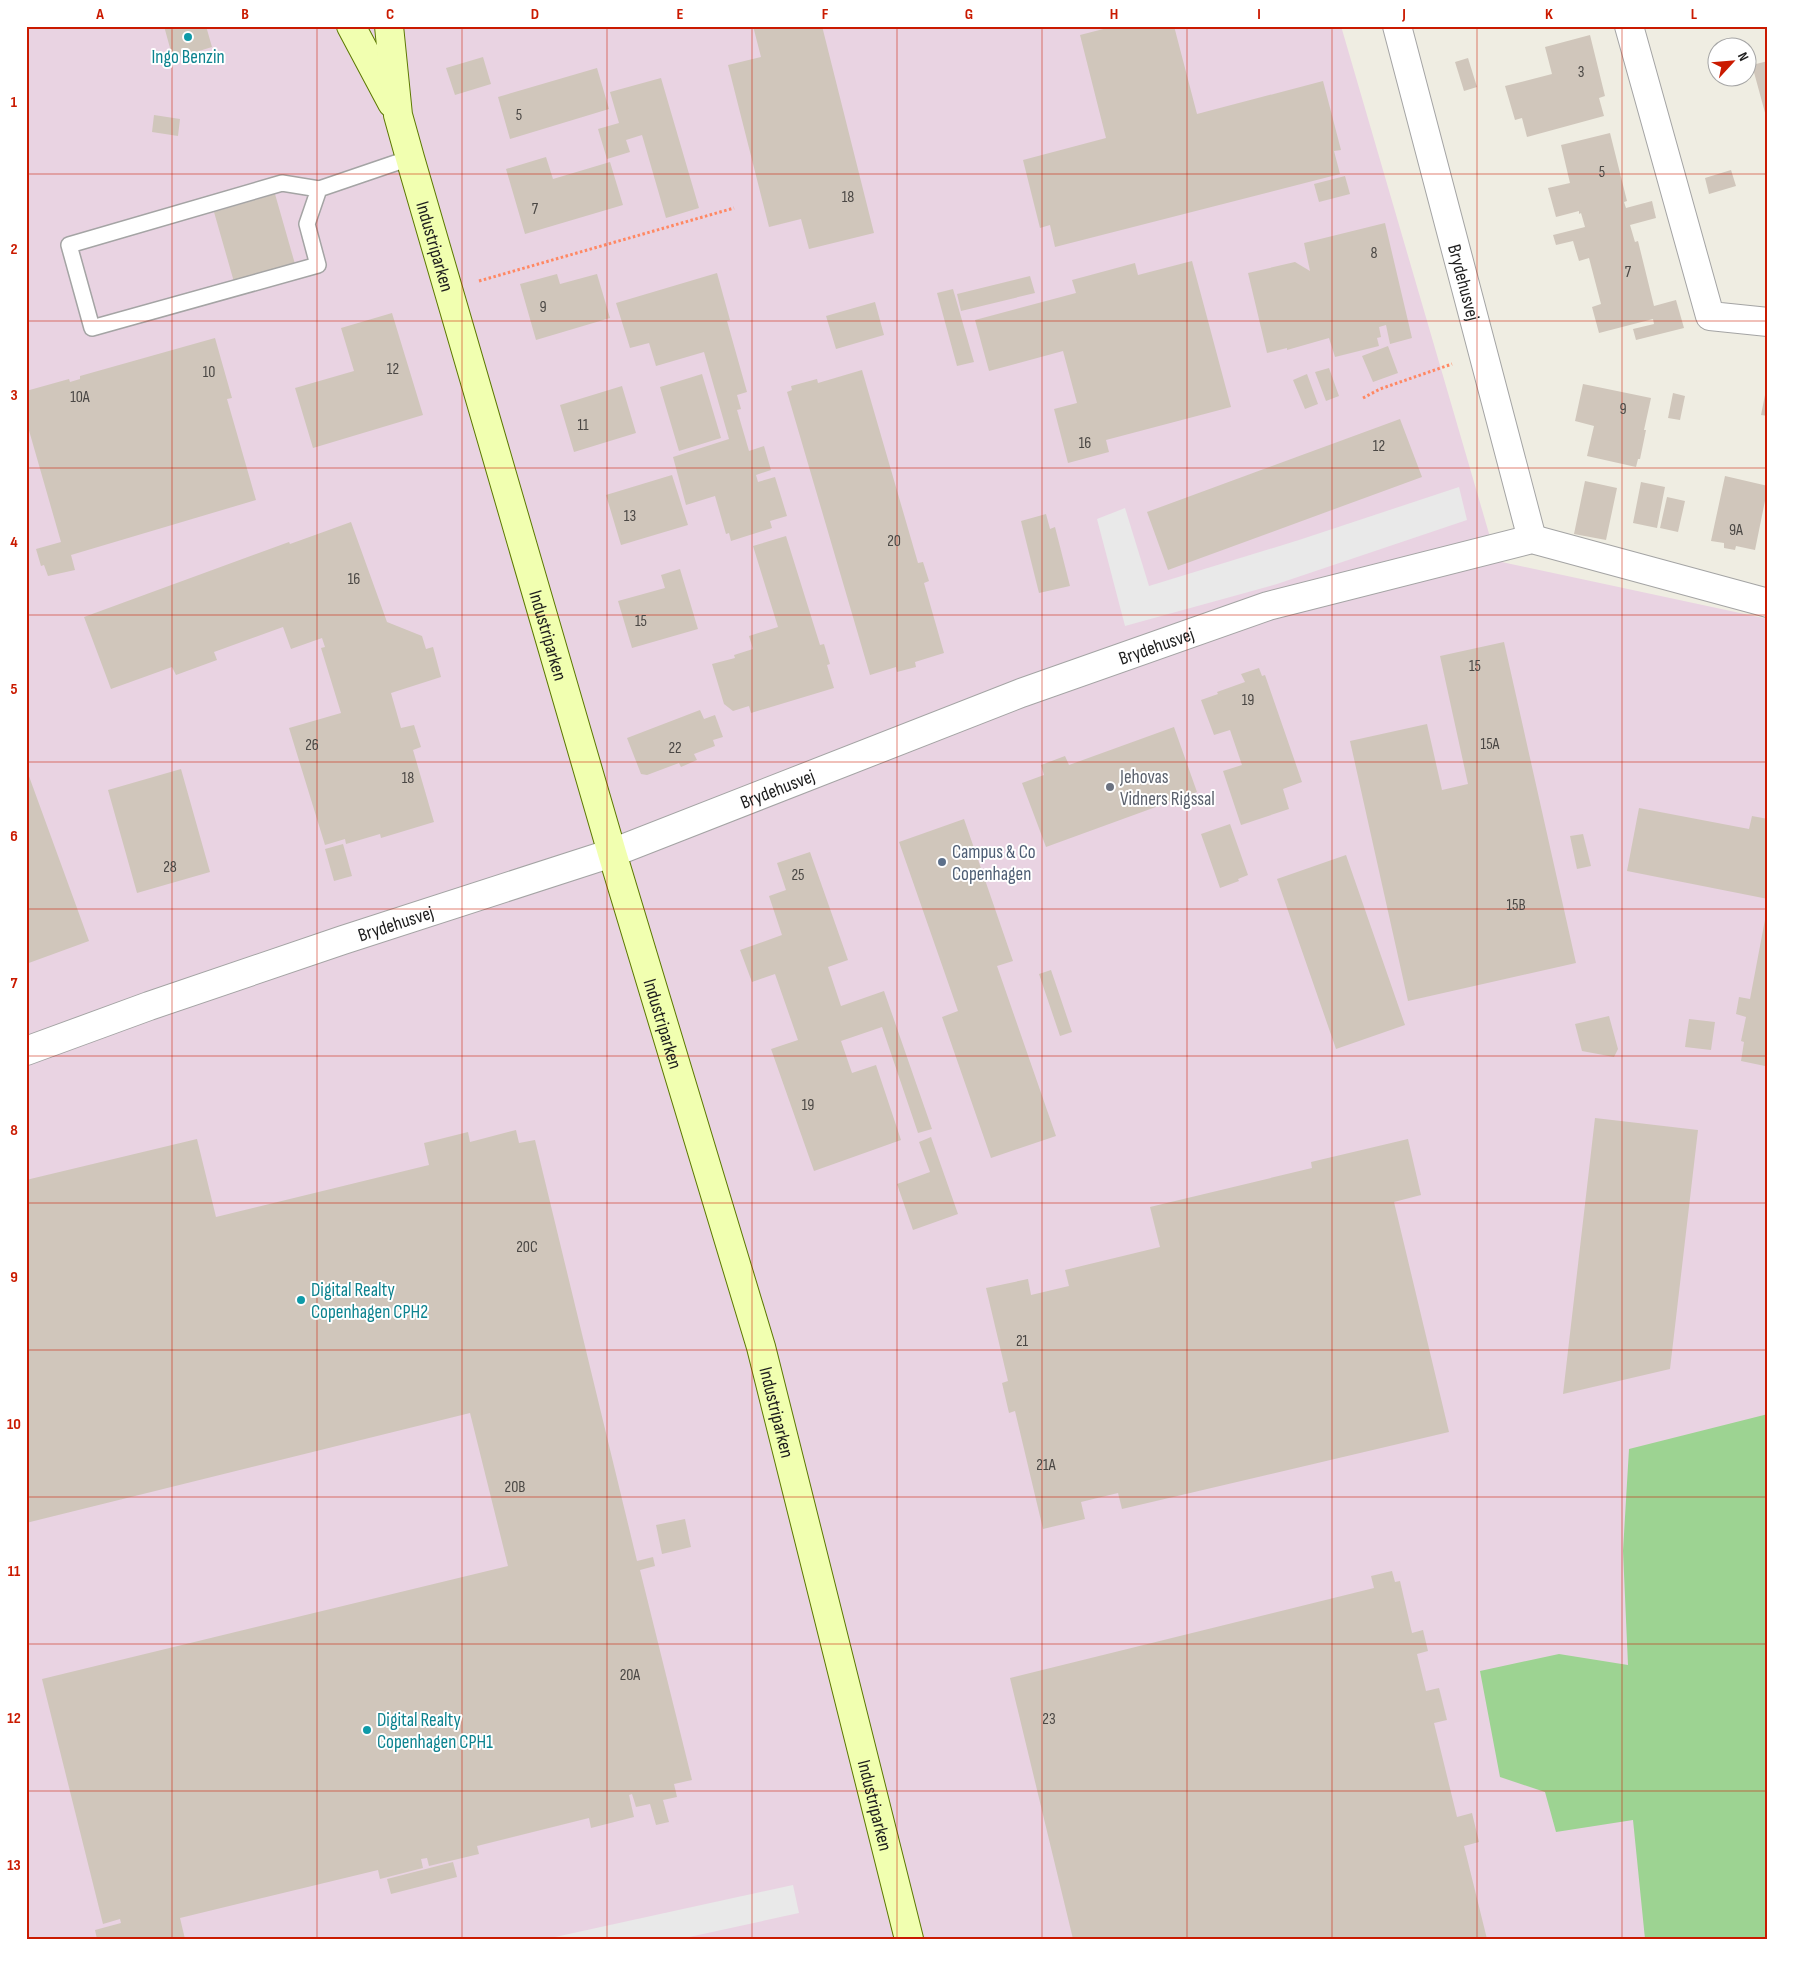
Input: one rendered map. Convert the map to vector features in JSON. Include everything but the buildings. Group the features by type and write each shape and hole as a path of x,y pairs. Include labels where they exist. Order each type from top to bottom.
{"street":[{"name":"Industriparken","path":"351,26 398,115"},
{"name":"Industriparken","path":"389,26 398,115 447,290 612,853 761,1347 909,1939"},
{"name":"Brydehusvej","path":"1397,26 1532,539"},
{"path":"1629,26 1710,316 1768,322"},
{"name":"Brydehusvej","path":"26,1050 343,940 612,853 1021,693 1268,606 1532,539 1768,603"}],"lane":[{"path":"319,189 308,224 318,265 92,328 69,245 282,183 319,189 410,158"}],"path":[{"path":"447,290 734,208"},
{"path":"1363,398 1380,388 1483,354"}],"shaded area":[{"path":"26,26 1341,26 1497,561 1768,619 1768,1939 26,1939"},
{"path":"1459,487 1467,520 1277,584 1125,626 1097,519 1125,508 1149,586 1299,540"},
{"path":"793,1885 799,1913 680,1939 546,1939"}],"green space":[{"path":"1768,1414 1768,1939 1645,1939 1633,1820 1556,1832 1545,1792 1500,1777 1480,1671 1559,1654 1628,1665 1623,1551 1629,1449"}],"place":[{"name":"Ingo Benzin","path":"188,37"},
{"name":"Jehovas Vidners Rigssal","path":"1110,787"},
{"name":"Campus & Co Copenhagen","path":"942,862"},
{"name":"Digital Realty Copenhagen CPH2","path":"301,1300"},
{"name":"Digital Realty Copenhagen CPH1","path":"367,1730"}]}
